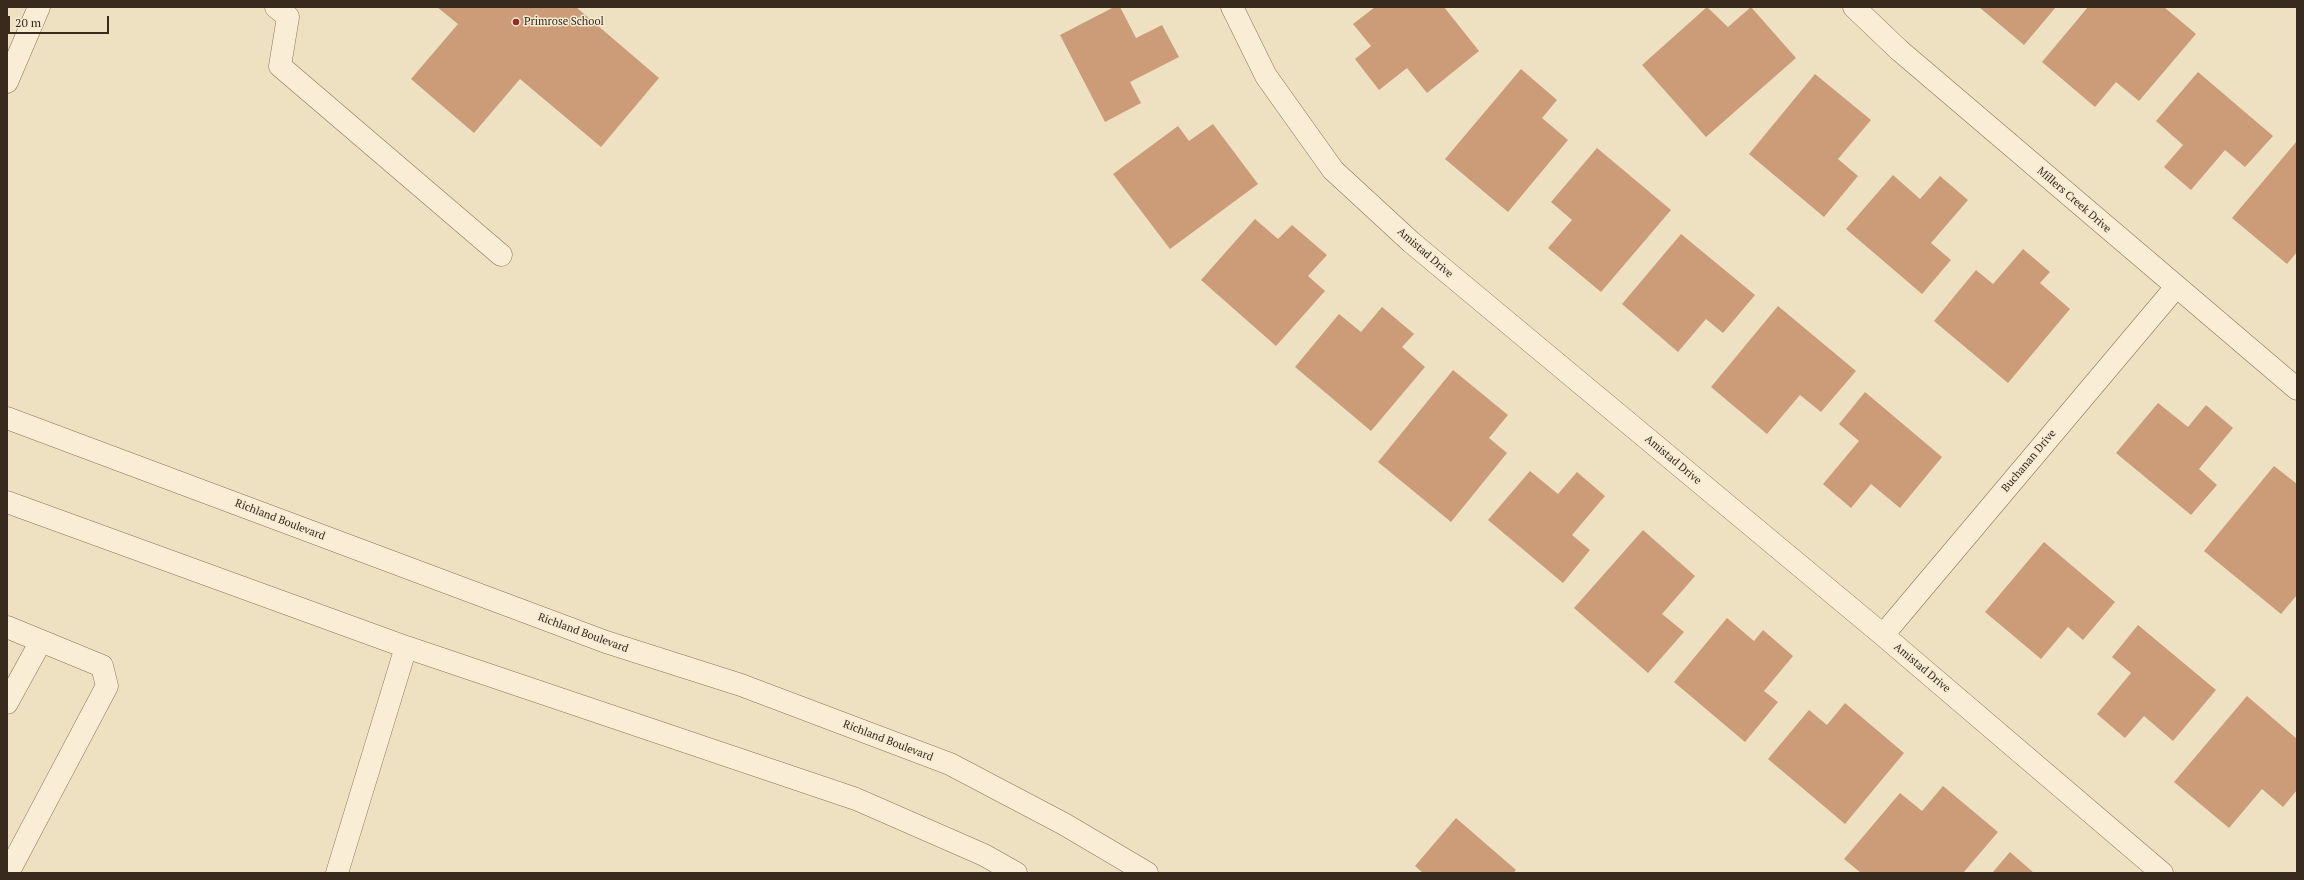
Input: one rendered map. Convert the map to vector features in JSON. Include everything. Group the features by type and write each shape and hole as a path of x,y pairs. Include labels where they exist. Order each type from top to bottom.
{"street":[{"path":"7,82 39,7"},
{"name":"Amistad Drive","path":"1232,7 1266,76 1333,170 1417,247 1882,635 2162,873"},
{"name":"Millers Creek Drive","path":"1854,7 1899,50 2297,389"},
{"path":"287,10 280,66 501,255"},
{"name":"Buchanan Drive","path":"1882,635 2176,287"},
{"name":"Richland Boulevard","path":"7,418 606,642 741,685 950,764 1064,824 1147,873"},
{"path":"7,502 406,647 856,799 984,855 1016,873"},
{"path":"7,627 102,666 107,686 8,873"},
{"path":"7,703 41,641"},
{"path":"337,873 406,647"}],"building":[{"path":"437,7 576,7 659,78 601,147 520,79 474,133 411,79 458,24"},
{"path":"1114,7 1120,7 1136,38 1162,25 1179,57 1130,82 1141,103 1105,122 1060,35"},
{"path":"1375,7 1444,7 1479,51 1427,93 1407,68 1379,90 1355,59 1371,46 1353,24"},
{"path":"1707,7 1728,27 1751,7 1796,58 1706,137 1642,65"},
{"path":"1979,7 2056,7 2024,45"},
{"path":"2088,7 2164,7 2196,34 2139,101 2116,82 2095,107 2042,62"},
{"path":"1521,69 1557,100 1542,118 1568,140 1508,212 1445,159"},
{"path":"2198,72 2273,136 2245,167 2225,150 2191,190 2164,167 2183,145 2156,121"},
{"path":"1815,74 1871,120 1838,159 1858,176 1824,217 1749,154"},
{"path":"1213,124 1258,184 1170,249 1113,174 1178,126 1189,141"},
{"path":"2297,141 2297,252 2287,264 2232,218"},
{"path":"1597,148 1671,210 1601,292 1548,248 1572,220 1551,202"},
{"path":"1893,175 1920,199 1940,176 1968,200 1931,243 1951,260 1922,294 1846,229"},
{"path":"1255,219 1278,239 1292,225 1327,255 1308,276 1325,291 1276,346 1201,280"},
{"path":"1681,234 1755,295 1723,333 1706,319 1678,352 1622,304"},
{"path":"2023,249 2050,272 2040,283 2070,309 2008,383 1934,321 1976,270 1993,284"},
{"path":"1778,306 1856,371 1821,412 1800,395 1767,434 1711,387"},
{"path":"1382,307 1414,334 1402,347 1425,367 1371,431 1295,367 1339,314 1361,332"},
{"path":"1453,370 1508,415 1489,438 1507,453 1451,522 1378,462"},
{"path":"1865,392 1942,457 1900,508 1871,484 1851,508 1823,484 1859,441 1839,424"},
{"path":"2158,403 2188,427 2206,405 2233,428 2199,469 2217,485 2191,515 2116,453"},
{"path":"2274,466 2297,484 2297,595 2281,614 2204,551"},
{"path":"1530,471 1558,494 1577,472 1605,496 1572,535 1590,550 1563,583 1488,520"},
{"path":"1643,530 1695,576 1662,614 1684,632 1648,673 1574,608"},
{"path":"2044,542 2115,602 2083,640 2068,627 2041,659 1985,612"},
{"path":"1727,618 1754,641 1763,630 1793,656 1764,691 1778,702 1745,742 1674,682"},
{"path":"2138,625 2216,690 2173,741 2144,716 2125,738 2097,714 2131,673 2112,657"},
{"path":"2247,696 2297,739 2297,790 2283,807 2262,789 2229,828 2174,782"},
{"path":"1845,703 1904,753 1845,824 1768,759 1809,710 1827,725"},
{"path":"1943,786 1998,832 1963,873 1861,873 1844,859 1900,793 1922,811"},
{"path":"1456,818 1516,870 1513,873 1423,873 1415,866"},
{"path":"2010,852 2034,873 1992,873"}],"place":[{"name":"Primrose School","path":"516,22"}]}
